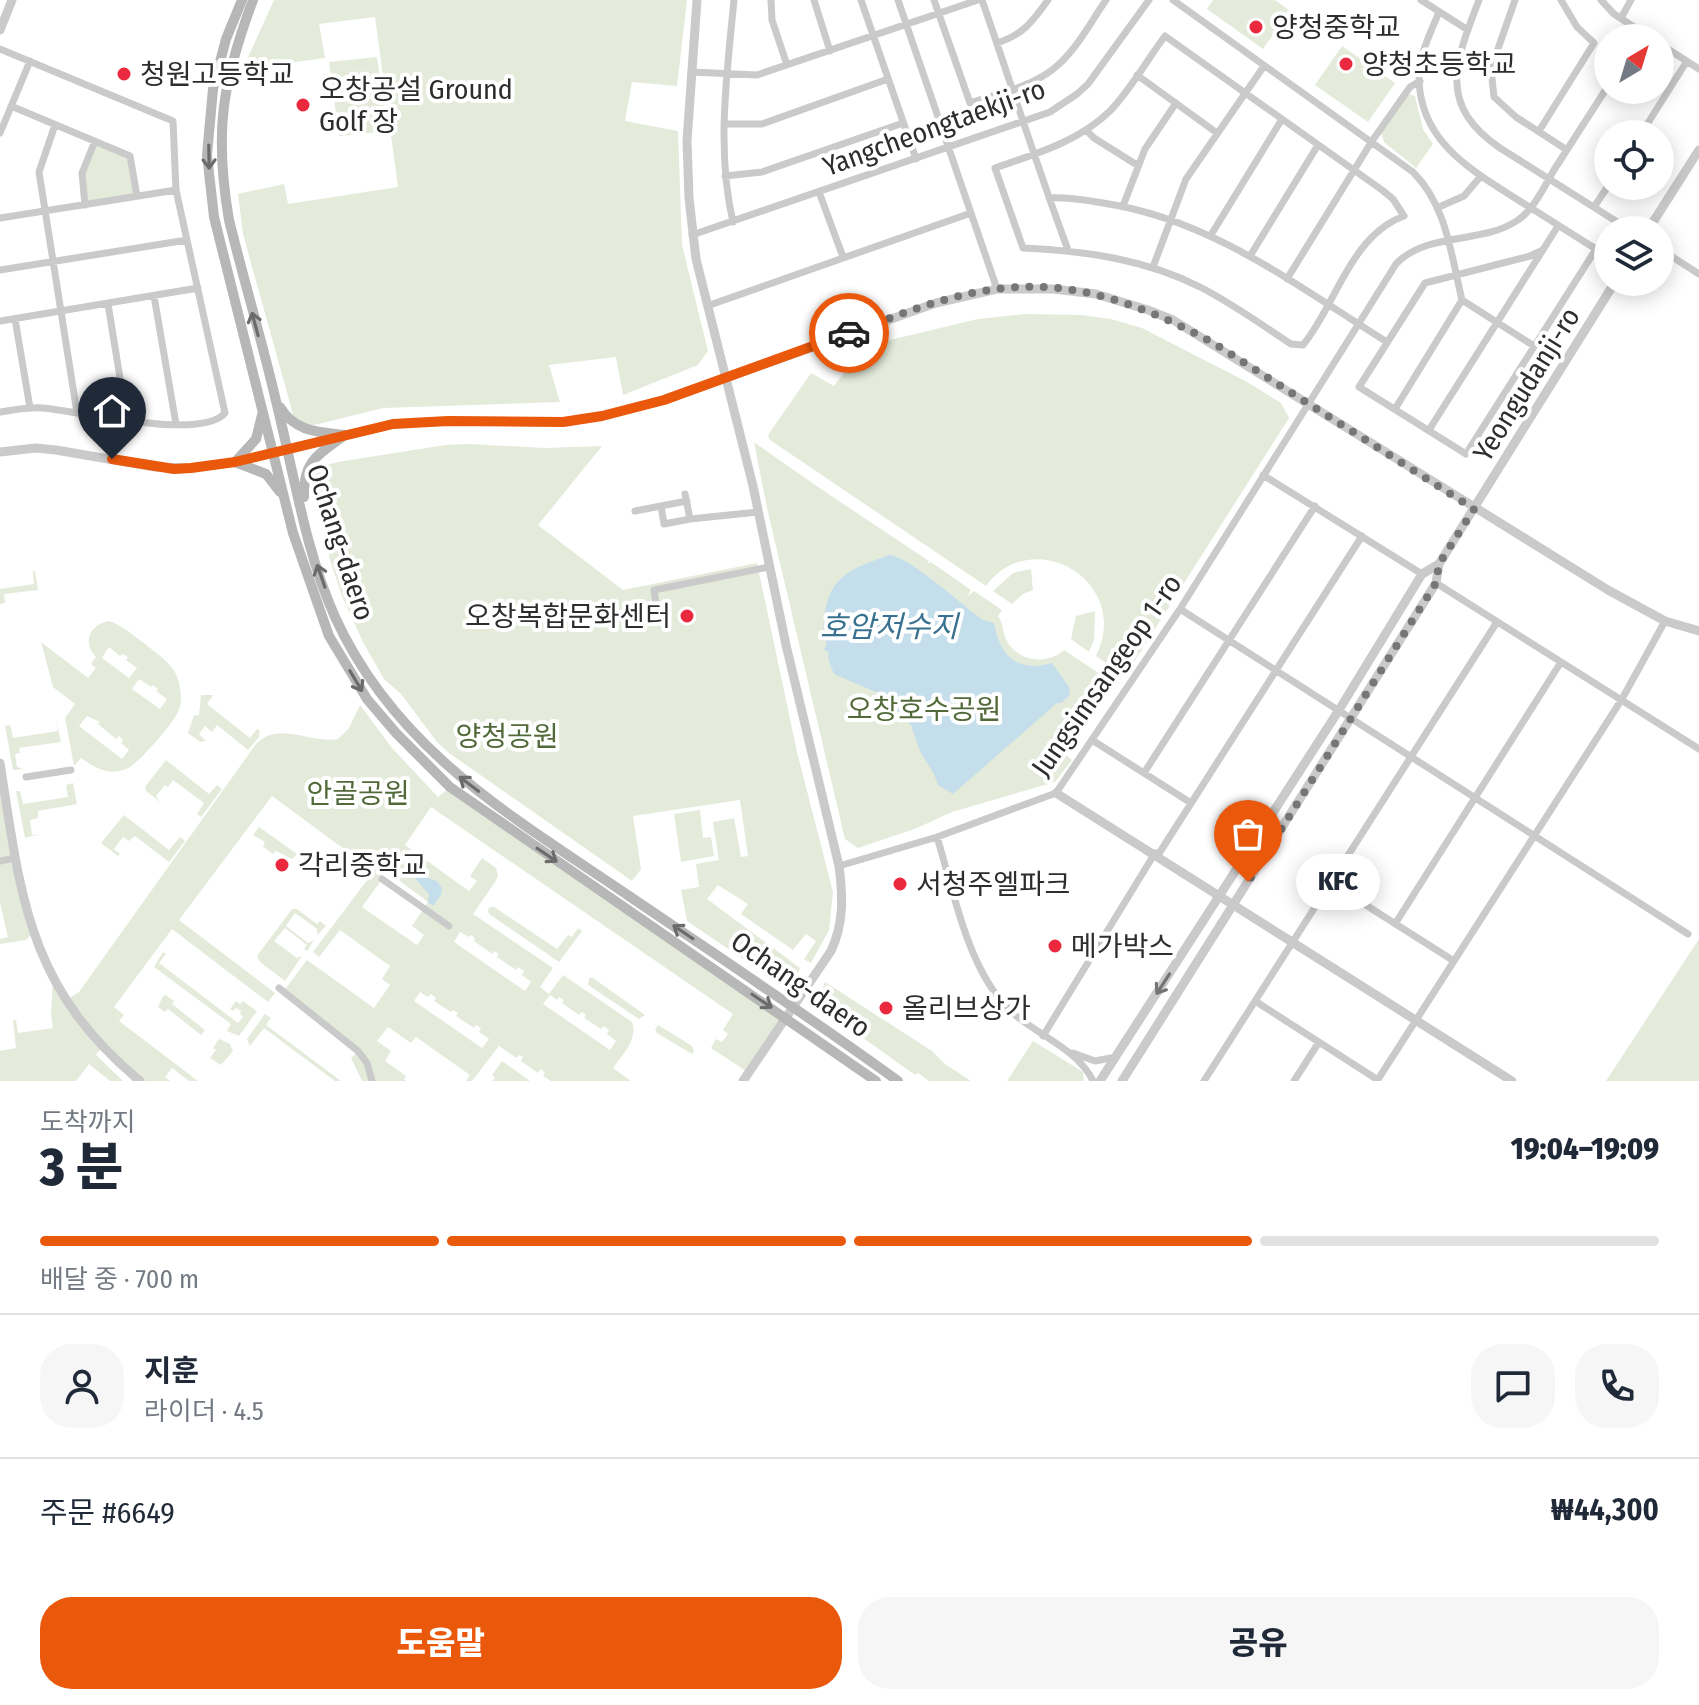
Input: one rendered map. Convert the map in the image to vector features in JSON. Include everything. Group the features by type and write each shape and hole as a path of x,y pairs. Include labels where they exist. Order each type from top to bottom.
{"main road":[{"name":"Ochang-daero","path":"242,0 226,39 213,89 207,155 214,217 293,533 329,636 367,699 450,787 876,1081"},
{"name":"Ochang-daero","path":"253,0 235,50 221,111 223,187 304,515 326,591 350,646 389,706 419,740 467,783 795,1006 898,1081"},
{"path":"276,400 293,423 303,428 345,435"},
{"path":"263,406 256,439 235,462 266,474 275,482 286,504"},
{"path":"304,515 304,481 308,465 345,435"}],"street":[{"path":"0,30 12,0"},
{"path":"697,0 687,141 692,235 839,866 842,912 836,940 824,964 743,1081"},
{"path":"733,222 725,176 724,124 734,0"},
{"path":"771,0 772,20 787,65"},
{"path":"814,0 830,51"},
{"path":"861,0 916,159"},
{"path":"898,0 997,289"},
{"path":"934,0 970,103 1043,76 1059,64 1106,0"},
{"path":"691,72 748,77 980,0 1068,250"},
{"path":"997,43 1014,38 1026,29 1048,0"},
{"name":"Yangcheongtaekji-ro","path":"692,235 1050,112 1077,94 1096,74 1149,0"},
{"path":"1173,0 1413,172 1439,207 1462,300 1534,346"},
{"path":"1421,0 1468,30"},
{"path":"1479,0 1456,71 1458,94 1466,116 1485,137 1608,216"},
{"path":"1515,0 1491,69 1494,97 1501,106 1567,150"},
{"path":"1539,131 1594,43 1577,27 1561,0"},
{"path":"1601,0 1628,24"},
{"path":"1621,18 1631,0"},
{"path":"1439,12 1423,58 1420,81 1427,112 1441,141 1459,161 1596,249 1466,454 1359,387 1425,283 1543,250"},
{"path":"1165,36 1245,93 1393,199 1404,216 1384,226 1368,242 1305,343 1296,346 1203,288 1153,267 1068,250 1023,248 995,168 1070,140 1108,113 1165,36"},
{"path":"0,49 173,121 176,190 225,413 213,421 149,425 30,408 0,412"},
{"path":"1674,53 1699,69"},
{"path":"0,133 30,61"},
{"path":"1650,120 1687,61"},
{"path":"1153,267 1186,179 1264,66"},
{"path":"1137,75 1217,133"},
{"path":"724,124 762,124 888,79"},
{"path":"1287,279 1372,141 1410,87 1420,81"},
{"path":"1123,206 1137,165 1151,137 1176,103"},
{"path":"1530,208 1596,104"},
{"path":"11,106 130,156 137,196"},
{"path":"1211,235 1282,119"},
{"path":"725,176 762,172 903,123"},
{"path":"55,125 39,172 77,413"},
{"path":"1086,130 1137,165"},
{"path":"85,205 82,173 95,141"},
{"path":"1250,256 1318,145"},
{"path":"1657,216 1699,150"},
{"path":"1439,207 1464,196 1481,176"},
{"path":"0,218 176,190"},
{"path":"819,192 843,257"},
{"path":"1049,198 1063,197 1123,206 1171,219 1211,235 1387,342"},
{"path":"1594,207 1599,200"},
{"name":"Jungsimsangeop 1-ro","path":"839,866 937,837 1056,793 1180,609 1402,258 1425,246 1508,226 1530,208"},
{"path":"707,306 971,213"},
{"path":"1429,430 1558,226"},
{"path":"0,270 187,240"},
{"path":"1674,258 1699,274"},
{"path":"0,321 198,288"},
{"path":"0,452 36,448 174,469 235,462 403,423 582,420 664,400 936,303 997,289 1071,290 1148,310 1173,320 1608,590 1665,621 1699,631"},
{"path":"154,296 176,424"},
{"name":"Yeongudanji-ro","path":"1439,564 1606,296"},
{"path":"1395,409 1462,300"},
{"path":"108,304 127,421"},
{"path":"15,319 30,408"},
{"path":"1263,475 1422,574"},
{"path":"635,511 686,497 690,519"},
{"path":"661,506 664,524 758,512"},
{"path":"1144,773 1315,506"},
{"path":"1043,1036 1156,854 1362,536"},
{"path":"1100,1081 1339,710 1422,574 1439,564"},
{"path":"1126,1078 1436,583 1439,564"},
{"path":"656,603 654,590 769,567"},
{"path":"1436,583 1699,749"},
{"path":"1180,609 1688,934"},
{"path":"1255,1001 1378,1080 1622,699 1665,621"},
{"path":"1204,1081 1497,622"},
{"path":"1395,924 1561,662"},
{"path":"1092,740 1191,803"},
{"path":"0,763 28,919 53,979 90,1033 140,1081"},
{"path":"26,777 71,770"},
{"path":"1056,793 1512,1081"},
{"path":"937,837 974,955 988,984 1017,1018 1087,1067 1093,1081"},
{"path":"0,861 15,858"},
{"path":"382,879 449,926"},
{"path":"1331,883 1454,961"},
{"path":"279,988 358,1051 367,1063 372,1081"},
{"path":"1294,1081 1319,1042"},
{"path":"1067,1051 1095,1061 1116,1057"}],"green space":[{"path":"274,0 687,0 677,86 632,82 625,121 678,131 682,245 708,351 698,365 623,395 616,357 549,365 560,402 383,408 310,426 294,418 243,234 238,194 284,184 288,204 398,187 375,17 319,24 325,58 273,65 240,75"},
{"name":"양청중학교","path":"1213,0 1275,0 1290,11 1263,49 1207,9"},
{"path":"1342,46 1395,83 1368,122 1315,85"},
{"path":"377,57 388,131 339,136 329,62"},
{"path":"1408,94 1415,96 1423,129 1433,144 1416,168 1384,142 1381,133"},
{"path":"95,141 130,156 137,196 85,205 82,173"},
{"path":"1025,314 1081,315 1142,328 1249,383 1281,403 1289,418 1125,676 1096,656 1104,629 1101,605 1090,584 1072,569 1051,561 1028,560 1005,568 986,586 770,440 768,435 811,373 834,386 849,366 859,368 890,340 978,319"},
{"name":"오창호수공원","path":"754,442 929,561 927,564 931,562 971,590 967,597 974,591 1002,610 998,616 1005,638 1018,653 1042,659 1064,650 1109,680 1062,752 1072,760 1055,782 952,812 917,828 858,848 845,839"},
{"name":"양청공원","path":"470,444 545,448 602,446 538,525 623,590 757,563 797,752 833,892 829,930 811,963 804,959 816,941 806,934 793,950 741,914 748,904 718,885 707,899 800,968 794,982 780,984 687,921 681,890 699,887 696,864 719,860 713,822 734,818 741,857 748,856 740,800 633,816 641,869 632,881 449,753 401,694 384,679 342,596 330,560 313,477 326,465 338,462"},
{"path":"1031,569 1033,590 1012,604 993,591 1013,573"},
{"path":"33,571 38,590 4,594 5,603 0,604 0,589 34,584"},
{"path":"1095,611 1094,640 1089,652 1071,639 1076,616"},
{"path":"109,621 119,625 170,665 179,682 181,701 176,716 147,751 132,766 114,772 97,768 81,758 74,766 65,718 75,704 53,687 41,642 88,678 96,668 91,664 96,657 89,646 90,635 102,623","holes":["109,647 120,656 128,657 126,660 137,668 129,678 102,658","139,679 151,687 153,685 167,699 160,709 132,689","87,716 100,722 98,724 116,739 119,736 123,740 121,743 129,750 122,759 79,726"]},
{"path":"201,695 213,695 207,704 250,738 257,729 260,731 248,750 217,725 212,732 205,726 199,734 206,741 200,742 188,733 194,715 199,716"},
{"name":"안골공원","path":"360,705 392,748 438,797 450,787 786,1018 749,1073 711,1048 716,1039 722,1042 728,1034 723,1030 733,1014 431,807 405,845 469,891 477,881 470,876 482,858 496,868 498,876 495,882 473,914 553,968 540,987 549,994 563,975 632,1022 631,1041 613,1068 631,1081 551,1081 543,1076 545,1073 541,1069 538,1073 521,1061 523,1057 519,1055 516,1058 499,1046 472,1081 466,1081 470,1075 416,1037 411,1043 388,1027 377,1041 391,1051 385,1061 406,1076 406,1081 362,1081 351,1058 358,1051 283,992 307,960 374,1008 390,985 382,979 390,966 340,930 319,957 313,952 374,871 272,796 179,920 275,993 268,1002 172,929 114,1007 124,1015 119,1021 198,1081 189,1081 172,1068 165,1077 170,1081 140,1081 102,1047 96,1055 123,1081 110,1081 89,1064 76,1081 0,1081 0,1051 16,1048 13,1020 16,1020 18,1033 53,1028 53,979 66,1000 79,992 256,744 265,737 285,733 338,739 349,728","holes":["390,865 392,875 428,902 412,926 424,935 417,945 362,907 382,879 381,870","460,932 469,937 471,935 474,941 492,954 494,951 499,954 497,957 516,970 518,967 524,971 522,975 531,982 525,991 454,942","420,992 428,997 431,994 436,998 434,1001 458,1013 456,1016 474,1028 476,1025 481,1028 479,1032 489,1039 482,1048 414,1001","550,995 557,1000 559,997 564,1000 562,1003 579,1015 582,1012 586,1015 584,1018 601,1029 604,1026 609,1030 607,1034 616,1041 610,1050 543,1004"]},
{"path":"56,718 61,742 19,748 20,753 15,754 17,767 23,769 13,770 5,726 10,725 13,738 58,731"},
{"path":"166,760 209,794 217,785 222,789 201,817 197,814 204,803 173,780 156,796 160,802 146,791 145,787"},
{"path":"73,783 77,804 38,811 38,818 30,820 32,835 40,834 25,838 16,791 20,791 23,804 68,797 66,785"},
{"path":"0,789 33,933 26,940 0,944 0,939 8,937 0,903"},
{"path":"700,810 703,838 711,837 714,856 681,862 674,814"},
{"path":"124,815 169,850 180,837 185,841 169,862 135,836 129,841 123,837 114,849 120,854 118,856 101,843"},
{"path":"259,827 297,854 292,859 276,851 273,854 263,847 265,842 253,835"},
{"path":"490,907 557,949 568,935 572,937 578,928 582,931 559,962 489,914"},
{"path":"292,909 326,926 317,935 317,929 295,913 286,926 308,943 314,940 307,951 304,949 307,945 285,928 274,941 297,958 302,956 285,981 260,962 257,956"},
{"path":"1699,939 1699,1081 1606,1081"},
{"path":"163,952 166,954 159,963 238,1023 243,1017 241,1011 230,1009 236,1001 240,1004 243,1001 257,1011 239,1036 227,1031 231,1024 154,967"},
{"path":"589,978 645,1015 639,1019 588,985"},
{"path":"825,982 932,1051 971,1081 929,1081 918,1073 915,1075 838,1020 839,1017 823,998"},
{"path":"163,996 174,1001 172,1004 205,1030 201,1035 168,1009 165,1012 158,1007"},
{"path":"265,1014 271,1018 266,1025 341,1081 335,1081 264,1028 250,1046 247,1039"},
{"path":"658,1025 692,1046 692,1054 657,1033 655,1029"},
{"path":"219,1039 230,1044 233,1051 221,1065 210,1058"},
{"path":"1033,1041 1083,1072 1084,1081 1007,1081"},
{"path":"502,1061 530,1081 492,1081 495,1078 492,1075"}],"water":[{"name":"호암저수지","path":"889,555 909,564 983,620 994,623 1005,653 1012,659 1029,666 1052,663 1069,687 1070,695 953,794 938,785 920,751 911,725 889,704 887,697 834,674 829,653 824,649 827,644 823,628 827,604 837,583 853,570"},
{"path":"422,876 437,881 442,888 433,906 428,902 429,894 415,878"}],"way so far":[{"path":"849,333 971,293 1012,287 1071,290 1128,303 1173,320 1215,344 1474,509 1439,564 1436,583 1248,882"}],"place":[{"name":"양청중학교","path":"1256,27"},
{"name":"양청초등학교","path":"1346,64"},
{"name":"청원고등학교","path":"124,74"},
{"name":"오창공설 Ground Golf 장","path":"303,105"},
{"name":"오창복합문화센터","path":"687,616"},
{"name":"각리중학교","path":"282,865"},
{"name":"KFC","path":"1248,882"},
{"name":"서청주엘파크","path":"900,884"},
{"name":"메가박스","path":"1055,946"},
{"name":"올리브상가","path":"886,1008"}],"route":[{"path":"112,459 174,469 191,468 235,462 393,424 563,422 602,416 664,400 849,333"}]}
